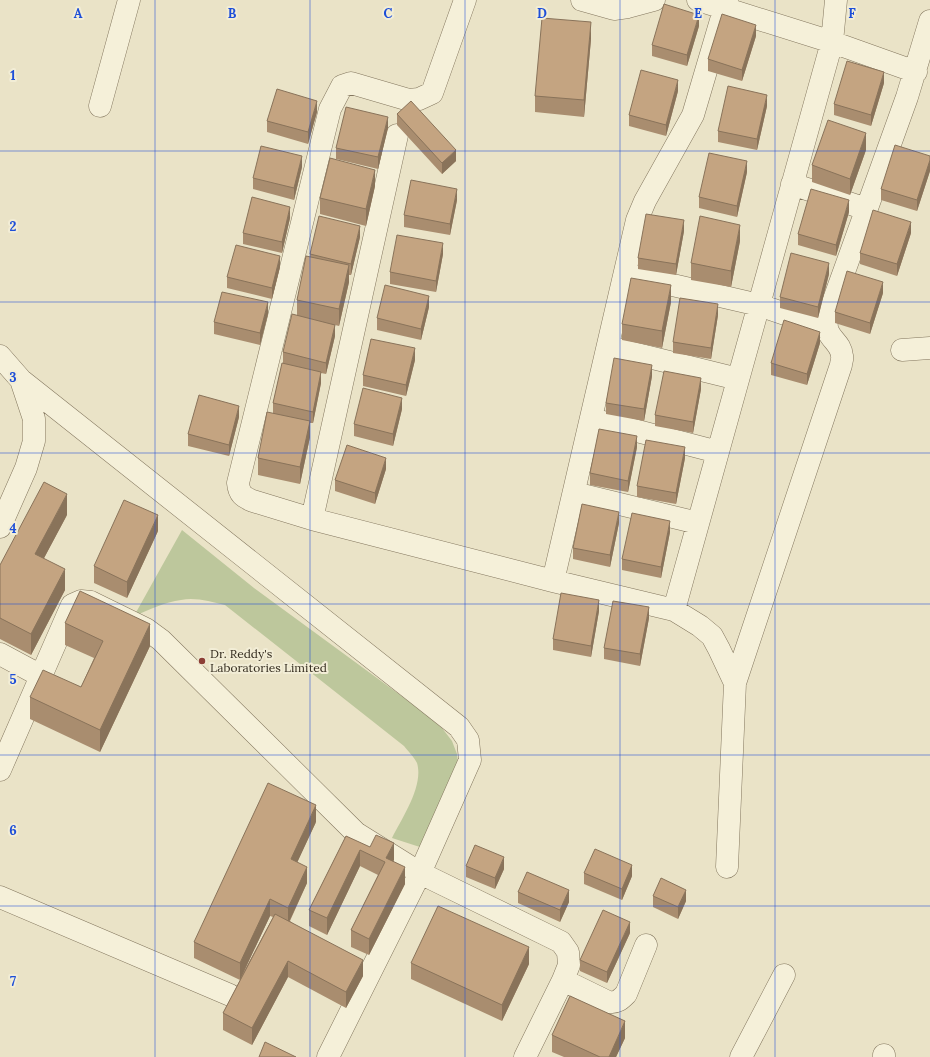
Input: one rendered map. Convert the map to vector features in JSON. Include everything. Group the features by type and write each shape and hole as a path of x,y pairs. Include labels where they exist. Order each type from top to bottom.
{"street":[{"path":"100,106 129,0"},
{"path":"465,0 432,93 419,99 409,100 351,83 342,86 330,109 238,483 239,492 253,501 312,519 553,581 674,610 700,626 712,636 735,683"},
{"path":"582,0 614,9 654,0"},
{"path":"698,0 726,4 916,72"},
{"path":"674,610 832,42 836,0"},
{"path":"553,581 637,220 645,201 693,115 726,4"},
{"path":"727,867 735,683 841,365 842,356 840,347 826,328 826,319 916,72 930,21"},
{"path":"312,519 397,135"},
{"path":"792,184 866,209"},
{"path":"625,274 759,305 826,328"},
{"path":"608,347 738,379"},
{"path":"902,350 930,348"},
{"path":"0,356 21,380 459,726 468,740 470,760 420,873 328,1057"},
{"path":"0,527 26,468 34,441 34,419 21,380"},
{"path":"591,419 718,452"},
{"path":"574,493 698,523"},
{"path":"0,770 72,605 81,601 91,602 146,629 160,640 356,833 420,873 561,942 568,952 569,965 525,1057"},
{"path":"0,654 41,676"},
{"path":"0,897 230,995"},
{"path":"563,980 608,1002 615,1002 626,994 646,945"},
{"path":"741,1057 784,975"}],"green space":[{"path":"182,530 254,588 422,711 442,728 452,741 457,754 459,773 426,849 392,838 411,802 417,782 417,763 404,746 225,605 203,600 187,599 163,604 134,616"}],"building":[{"path":"664,4 699,15 687,55 652,45"},
{"path":"722,14 756,25 742,70 708,59"},
{"path":"542,18 591,22 584,100 535,96"},
{"path":"847,61 884,72 871,115 834,104"},
{"path":"641,70 678,80 666,125 629,115"},
{"path":"728,86 767,95 757,139 718,131"},
{"path":"277,89 317,101 308,132 267,121"},
{"path":"411,101 456,150 442,163 397,114"},
{"path":"346,107 388,117 378,157 336,148"},
{"path":"828,120 866,133 850,179 812,165"},
{"path":"895,145 930,156 917,200 881,189"},
{"path":"261,146 302,156 294,188 253,178"},
{"path":"709,153 747,161 737,206 699,197"},
{"path":"330,158 375,170 366,209 320,198"},
{"path":"411,180 457,189 450,224 404,215"},
{"path":"811,189 849,200 836,245 798,234"},
{"path":"252,197 290,207 282,242 243,233"},
{"path":"873,210 911,222 897,264 860,253"},
{"path":"646,214 684,220 676,264 638,258"},
{"path":"319,216 360,226 351,264 310,254"},
{"path":"700,216 740,225 731,271 691,263"},
{"path":"397,235 443,243 436,281 390,272"},
{"path":"236,245 280,256 272,288 227,277"},
{"path":"791,253 829,263 818,307 780,297"},
{"path":"306,256 349,265 339,309 297,300"},
{"path":"847,271 883,282 870,323 835,312"},
{"path":"631,278 671,285 662,331 622,324"},
{"path":"385,285 429,296 421,329 377,318"},
{"path":"222,292 268,302 260,333 214,322"},
{"path":"680,298 718,304 711,348 673,342"},
{"path":"292,314 335,325 326,363 283,352"},
{"path":"784,320 820,332 807,374 771,363"},
{"path":"371,339 415,348 406,385 363,375"},
{"path":"614,358 652,365 644,409 606,403"},
{"path":"282,363 321,372 313,412 273,403"},
{"path":"664,371 701,378 693,422 655,415"},
{"path":"363,388 402,398 393,434 354,424"},
{"path":"199,395 239,406 229,445 188,434"},
{"path":"267,412 310,421 300,467 258,458"},
{"path":"599,429 637,436 628,481 590,473"},
{"path":"646,440 685,447 676,493 637,486"},
{"path":"347,445 386,458 375,493 335,480"},
{"path":"44,482 67,494 35,554 65,569 31,634 0,618 0,565"},
{"path":"124,500 158,515 127,582 94,566"},
{"path":"582,504 619,512 610,555 573,548"},
{"path":"632,513 670,521 661,567 622,559"},
{"path":"80,591 150,624 100,730 30,697 43,670 81,687 103,641 65,623"},
{"path":"561,593 599,600 591,646 553,639"},
{"path":"613,601 649,607 640,654 604,648"},
{"path":"268,783 316,805 291,859 307,867 288,908 270,899 240,963 194,942"},
{"path":"376,835 394,843 386,858 405,867 369,939 351,930 385,862 360,850 327,918 309,910 346,836 370,847"},
{"path":"475,845 504,857 495,878 466,866"},
{"path":"595,849 632,865 622,889 584,873"},
{"path":"527,872 569,890 560,910 518,892"},
{"path":"661,878 686,890 678,907 653,896"},
{"path":"438,906 529,947 502,1005 411,963"},
{"path":"603,910 630,922 607,972 580,960"},
{"path":"275,914 363,960 346,992 288,961 252,1028 223,1013"},
{"path":"570,996 625,1021 609,1057 600,1057 552,1035"},
{"path":"265,1042 296,1057 259,1057"}],"place":[{"name":"Dr. Reddy's Laboratories Limited","path":"202,661"}]}
